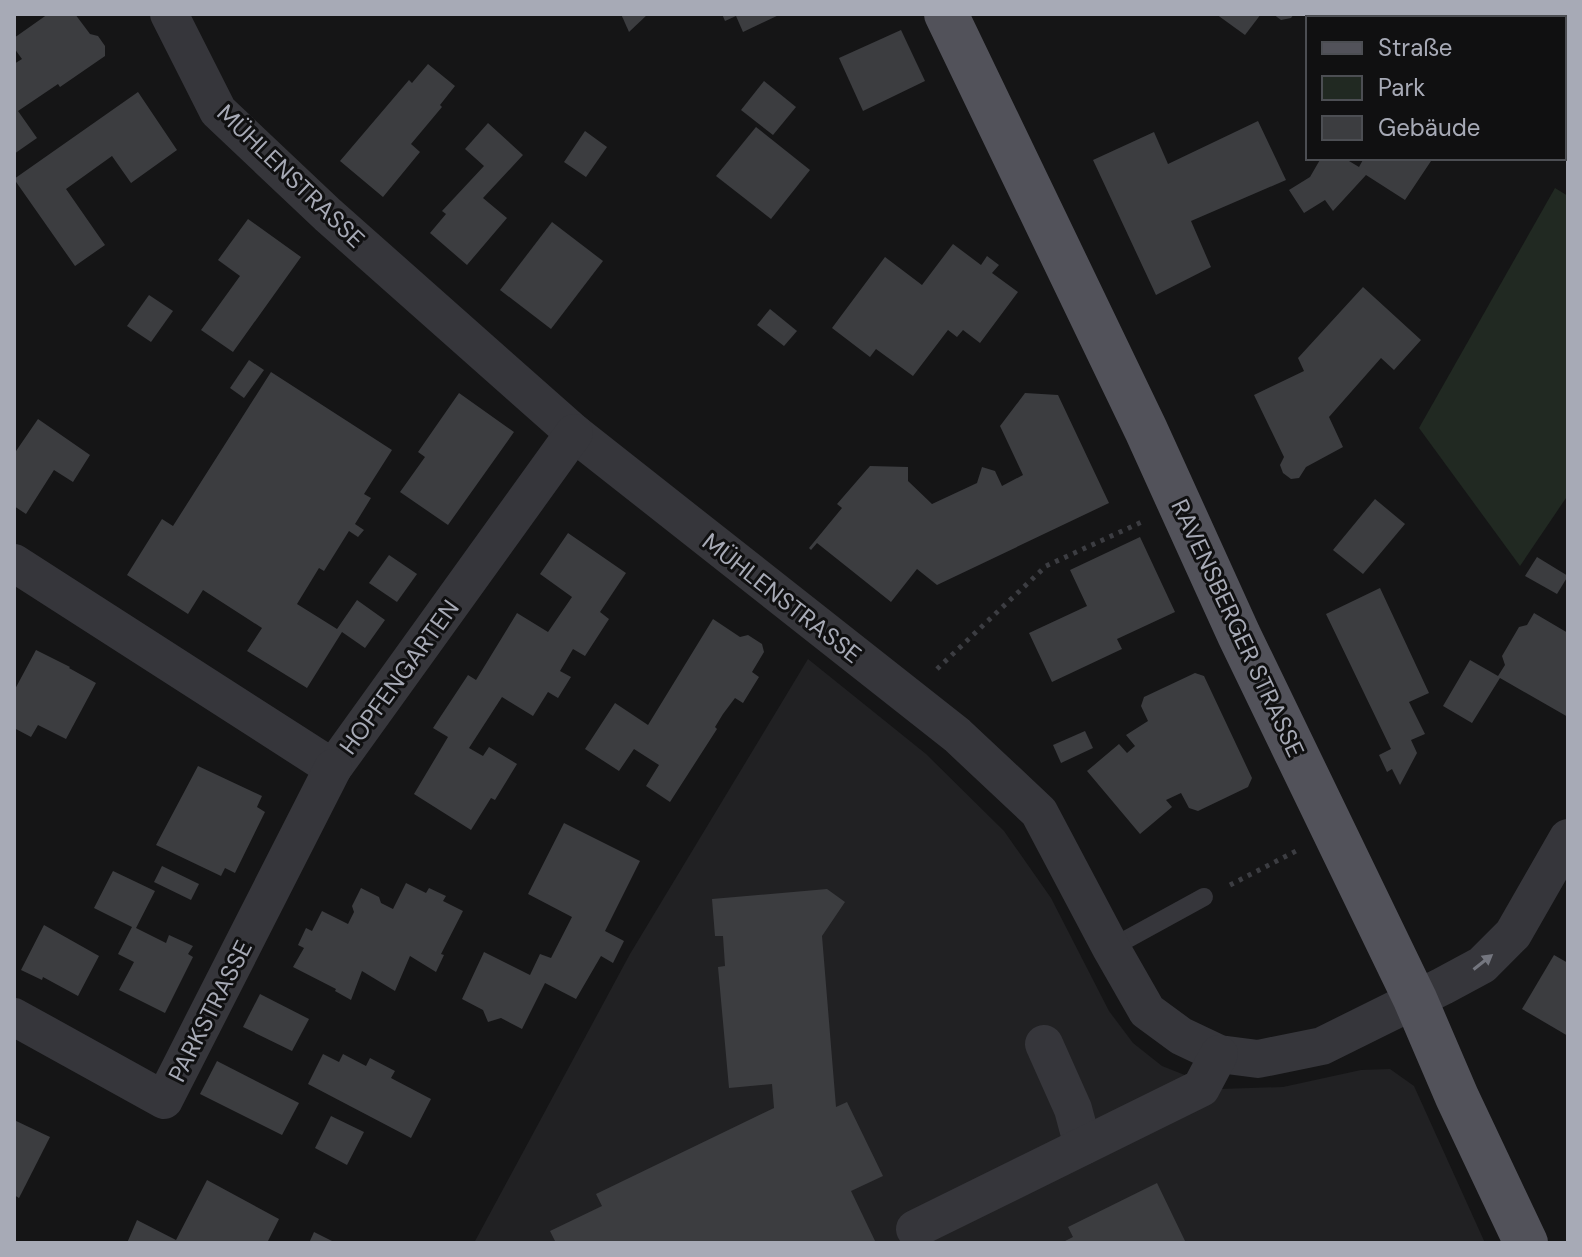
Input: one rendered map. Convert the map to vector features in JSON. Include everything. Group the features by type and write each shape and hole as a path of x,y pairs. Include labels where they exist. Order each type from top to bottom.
{"main road":[{"name":"RAVENSBERGER STRASSE","path":"946,14 1181,504 1333,833 1415,999 1526,1243"}],"street":[{"name":"MÜHLENSTRASSE","path":"169,14 218,111 328,215 574,433 957,735 1039,812 1147,1011 1181,1036 1219,1054 1258,1059 1322,1046 1482,965 1513,934 1568,838"},
{"name":"HOPFENGARTEN","path":"14,563 333,768 574,433"},
{"name":"PARKSTRASSE","path":"14,1017 164,1100 333,768"},
{"path":"1044,1044 1073,1109 1083,1146"},
{"path":"915,1229 1201,1088 1219,1054"}],"lane":[{"path":"1111,948 1204,897"}],"path":[{"path":"907,697 1046,566 1181,504"},
{"path":"1204,897 1333,833"}],"shaded area":[{"path":"808,659 926,754 1004,831 1051,898 1109,1011 1133,1043 1162,1066 1220,1089 1283,1087 1361,1070 1390,1069 1414,1086 1485,1243 474,1243 630,954"}],"green space":[{"path":"1555,188 1568,196 1568,495 1520,566 1419,428"}],"building":[{"path":"48,14 75,14 90,34 98,36 105,46 105,56 18,111 37,138 14,154 14,64 22,59 14,48 14,38"},
{"path":"621,14 648,14 629,32"},
{"path":"722,14 781,14 743,32 736,16 725,21"},
{"path":"1216,14 1261,14 1245,35"},
{"path":"1273,14 1294,14 1281,20"},
{"path":"1568,14 1568,98 1566,16 1527,16"},
{"path":"901,30 925,81 863,111 839,58"},
{"path":"428,64 455,86 411,144 420,152 383,197 340,161 409,80 412,83"},
{"path":"764,81 796,107 773,135 741,110"},
{"path":"138,92 177,150 131,183 112,156 66,189 105,245 75,266 14,179"},
{"path":"1258,121 1286,180 1191,221 1211,267 1156,295 1093,160 1154,132 1168,164"},
{"path":"488,123 523,155 483,198 507,218 467,265 430,233 446,214 442,211 484,166 465,149"},
{"path":"756,127 810,170 771,219 716,176"},
{"path":"585,131 607,147 586,177 564,162"},
{"path":"1320,160 1347,160 1359,167 1363,160 1432,160 1405,200 1366,175 1333,211 1325,200 1304,213 1289,190 1310,177"},
{"path":"248,219 301,257 233,352 201,330 240,276 218,260"},
{"path":"552,222 603,261 551,329 500,290"},
{"path":"953,244 981,265 987,256 999,265 992,273 1018,292 980,343 963,330 957,337 948,330 913,376 876,349 870,357 832,328 885,257 922,285"},
{"path":"1363,287 1421,340 1394,370 1381,358 1329,417 1343,447 1306,467 1299,478 1291,479 1283,473 1280,465 1284,457 1254,395 1304,371 1298,358"},
{"path":"149,295 173,311 151,342 127,326"},
{"path":"770,309 797,331 784,346 757,325"},
{"path":"249,360 264,370 244,398 230,388"},
{"path":"271,372 392,450 364,494 371,498 355,524 364,530 358,537 349,531 324,571 319,568 297,604 337,629 357,600 385,620 365,648 342,632 307,688 247,651 262,628 203,590 188,614 127,575 162,519 173,526"},
{"path":"459,393 514,432 448,525 400,492 425,457 418,452"},
{"path":"1025,393 1058,395 1109,503 937,585 917,569 891,602 817,543 811,550 809,548 842,508 837,504 870,466 908,467 908,481 932,504 977,483 982,467 995,471 1002,486 1023,475 1000,426"},
{"path":"38,419 90,455 73,482 54,470 26,514 14,506 14,454"},
{"path":"1375,499 1405,524 1363,574 1333,550"},
{"path":"568,533 626,573 600,612 609,619 585,656 573,649 560,671 571,677 558,698 548,692 533,716 502,697 469,748 483,756 489,747 517,764 495,800 491,798 471,830 414,794 448,737 433,728 468,675 476,680 517,613 548,632 572,597 540,574"},
{"path":"1140,537 1175,612 1117,639 1122,649 1052,682 1029,633 1087,606 1070,570"},
{"path":"389,555 417,574 397,602 369,583"},
{"path":"1537,557 1568,576 1557,594 1525,576"},
{"path":"1380,588 1429,693 1409,702 1425,734 1411,740 1417,753 1400,785 1392,769 1387,772 1379,755 1391,749 1326,614"},
{"path":"1534,613 1568,633 1568,717 1500,678 1472,723 1443,706 1470,660 1498,676 1505,665 1502,656 1519,627 1527,625"},
{"path":"713,619 740,637 748,635 762,644 764,652 752,672 759,677 743,703 735,698 723,714 715,727 717,729 670,802 646,786 659,765 634,749 619,771 585,749 615,703 648,725"},
{"path":"36,650 96,683 66,739 38,725 31,737 14,728 14,691"},
{"path":"1195,673 1204,676 1252,778 1248,787 1198,811 1189,808 1181,793 1166,800 1172,807 1140,834 1087,771 1119,744 1127,753 1135,746 1126,735 1148,721 1141,706 1144,697"},
{"path":"1085,731 1093,748 1061,763 1053,745"},
{"path":"198,766 262,796 257,807 265,812 235,873 225,868 221,876 156,845"},
{"path":"564,823 640,861 605,931 624,941 613,963 601,956 576,999 545,983 522,1029 501,1018 488,1022 483,1010 462,999 484,952 530,975 540,954 551,958 572,917 528,894"},
{"path":"162,866 199,884 191,900 154,882"},
{"path":"113,871 155,891 136,928 166,943 169,935 193,946 188,954 193,957 165,1013 119,990 134,962 118,954 132,927 94,908"},
{"path":"406,883 426,893 429,888 446,896 443,901 463,911 441,954 444,955 436,972 410,956 395,991 362,971 351,1000 293,967 304,948 298,945 306,928 312,931 322,911 348,924 361,888 393,909"},
{"path":"827,889 845,902 822,936 836,1107 847,1102 883,1176 851,1191 876,1243 556,1243 550,1231 602,1206 596,1194 774,1108 772,1084 729,1088 718,967 725,966 723,936 715,936 712,899"},
{"path":"44,925 99,956 78,996 43,977 42,980 21,970"},
{"path":"1554,955 1568,963 1568,1036 1522,1009"},
{"path":"260,994 309,1019 292,1051 243,1027"},
{"path":"323,1054 339,1062 343,1054 366,1066 370,1058 395,1071 391,1078 431,1099 411,1138 308,1084"},
{"path":"217,1061 299,1103 282,1135 200,1094"},
{"path":"331,1116 364,1132 347,1165 315,1148"},
{"path":"14,1120 50,1137 19,1198 14,1195"},
{"path":"207,1180 279,1219 267,1243 127,1243 137,1220 176,1240"},
{"path":"1157,1183 1186,1243 1061,1243 1073,1237 1068,1227"},
{"path":"314,1232 336,1243 309,1243"}]}
